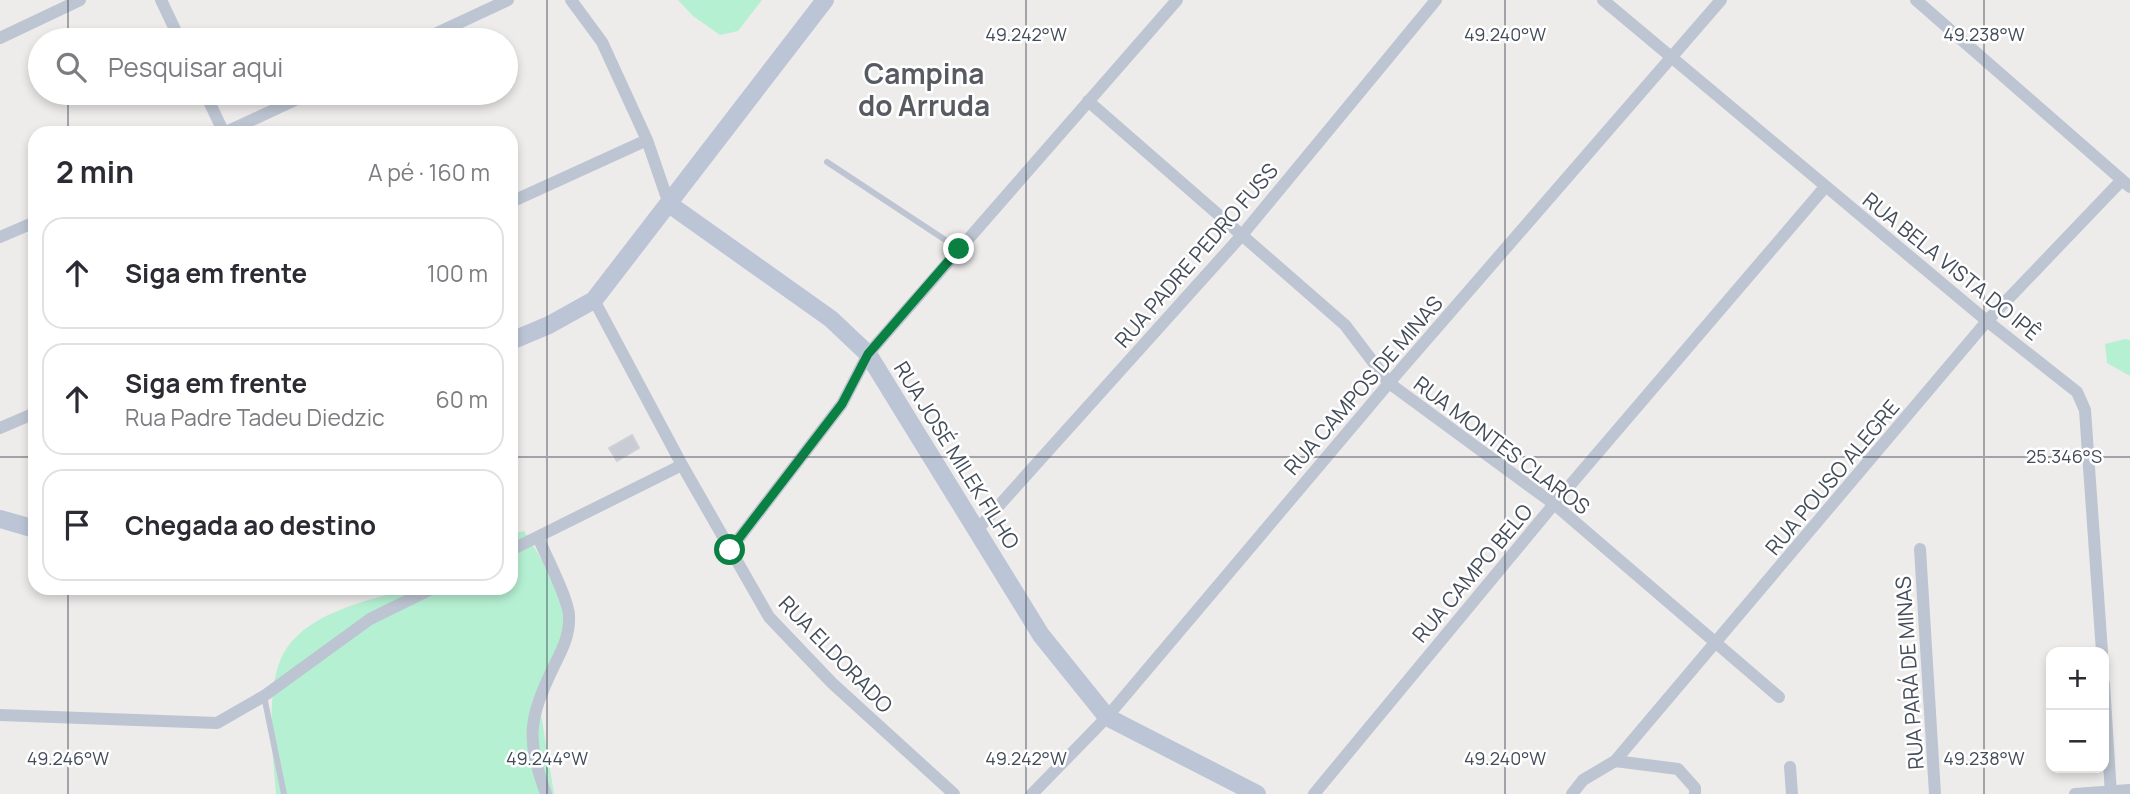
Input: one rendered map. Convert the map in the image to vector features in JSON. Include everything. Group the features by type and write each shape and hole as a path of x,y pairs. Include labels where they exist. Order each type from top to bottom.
{"street":[{"path":"0,38 80,0"},
{"path":"161,0 174,28"},
{"path":"448,28 508,0"},
{"path":"571,0 602,42 647,140 669,204"},
{"path":"518,338 549,326 593,300 825,0"},
{"path":"730,550 842,404 868,354 1177,0"},
{"name":"RUA PADRE PEDRO FUSS","path":"977,530 1242,235 1436,0"},
{"name":"RUA BELA VISTA DO IPÊ","path":"1603,0 1987,321 2077,392 2085,410 2102,647"},
{"name":"RUA CAMPOS DE MINAS","path":"1032,794 1107,717 1389,383 1721,0"},
{"path":"1916,0 2125,185"},
{"name":"RUA MONTES CLAROS","path":"1088,101 1345,325 1389,383 1555,504 1714,644 1779,697"},
{"path":"211,105 221,126"},
{"path":"239,126 284,105"},
{"path":"518,199 647,140"},
{"name":"RUA POUSO ALEGRE","path":"1572,794 1583,780 1615,761 1987,321 2125,185"},
{"name":"RUA CAMPO BELO","path":"1314,794 1555,504 1825,187"},
{"name":"RUA JOSÉ MILEK FILHO","path":"669,204 831,319 868,354 1041,635 1107,717 1257,794"},
{"path":"0,237 28,225"},
{"name":"RUA ELDORADO","path":"593,300 682,465 769,617 832,683 954,794"},
{"path":"0,428 28,416"},
{"path":"518,547 682,465"},
{"path":"0,519 28,527"},
{"path":"538,537 570,613 568,637 535,705 533,757 546,794"},
{"name":"RUA PARÁ DE MINAS","path":"1920,550 1936,794"},
{"path":"0,715 218,723 264,696 370,619 419,595"},
{"path":"2106,710 2111,793"},
{"path":"1615,761 1678,769 1695,788 1695,794"},
{"path":"1790,768 1791,794"},
{"path":"2075,794 2130,790"}],"lane":[{"path":"827,162 959,249"},
{"path":"264,696 284,794"}],"green space":[{"path":"678,0 762,0 738,31 720,35 693,16"},
{"path":"2130,340 2130,376 2107,363 2105,344"},
{"path":"524,531 542,560 567,616 541,714 554,794 276,794 273,691 280,661 289,645 302,632 335,612 388,595 518,595 518,532"}],"building":[{"path":"632,435 639,448 617,461 609,448"}],"district":[{"name":"Campina do Arruda","path":"924,89"}],"route":[{"path":"730,550 842,404 868,354 959,249"}]}
